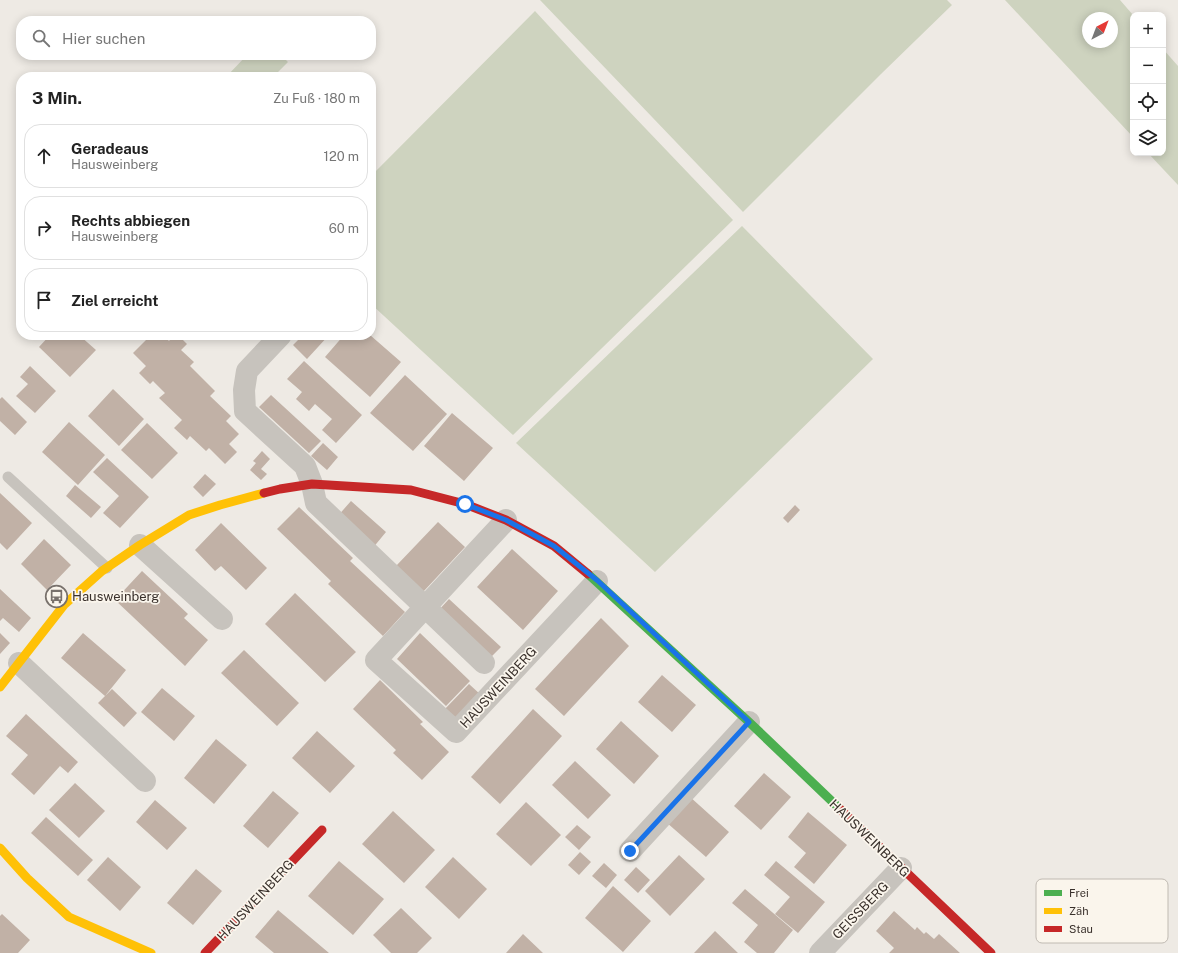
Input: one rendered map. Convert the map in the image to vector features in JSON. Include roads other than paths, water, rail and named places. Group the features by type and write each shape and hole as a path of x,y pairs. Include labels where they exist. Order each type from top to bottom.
{"street":[{"name":"HAUSWEINBERG","path":"276,340 247,371 244,390 245,411 305,466 312,484 316,503 484,663"},
{"name":"HAUSWEINBERG","path":"0,687 64,605 107,568 140,545 189,515 280,488 312,484 411,490 465,504 506,520 554,546 598,581 749,722 991,953"},
{"name":"HAUSWEINBERG","path":"506,520 376,660 456,732 598,581"},
{"path":"140,545 222,619"},
{"path":"19,663 145,781"},
{"path":"630,851 749,722"},
{"name":"HAUSWEINBERG","path":"205,953 322,830"},
{"path":"0,848 27,878 70,917 151,953"},
{"name":"GEISSBERG","path":"820,953 901,868"}],"lane":[{"path":"8,477 107,568"}],"place":[{"name":"Hausweinberg","path":"57,596"}]}
